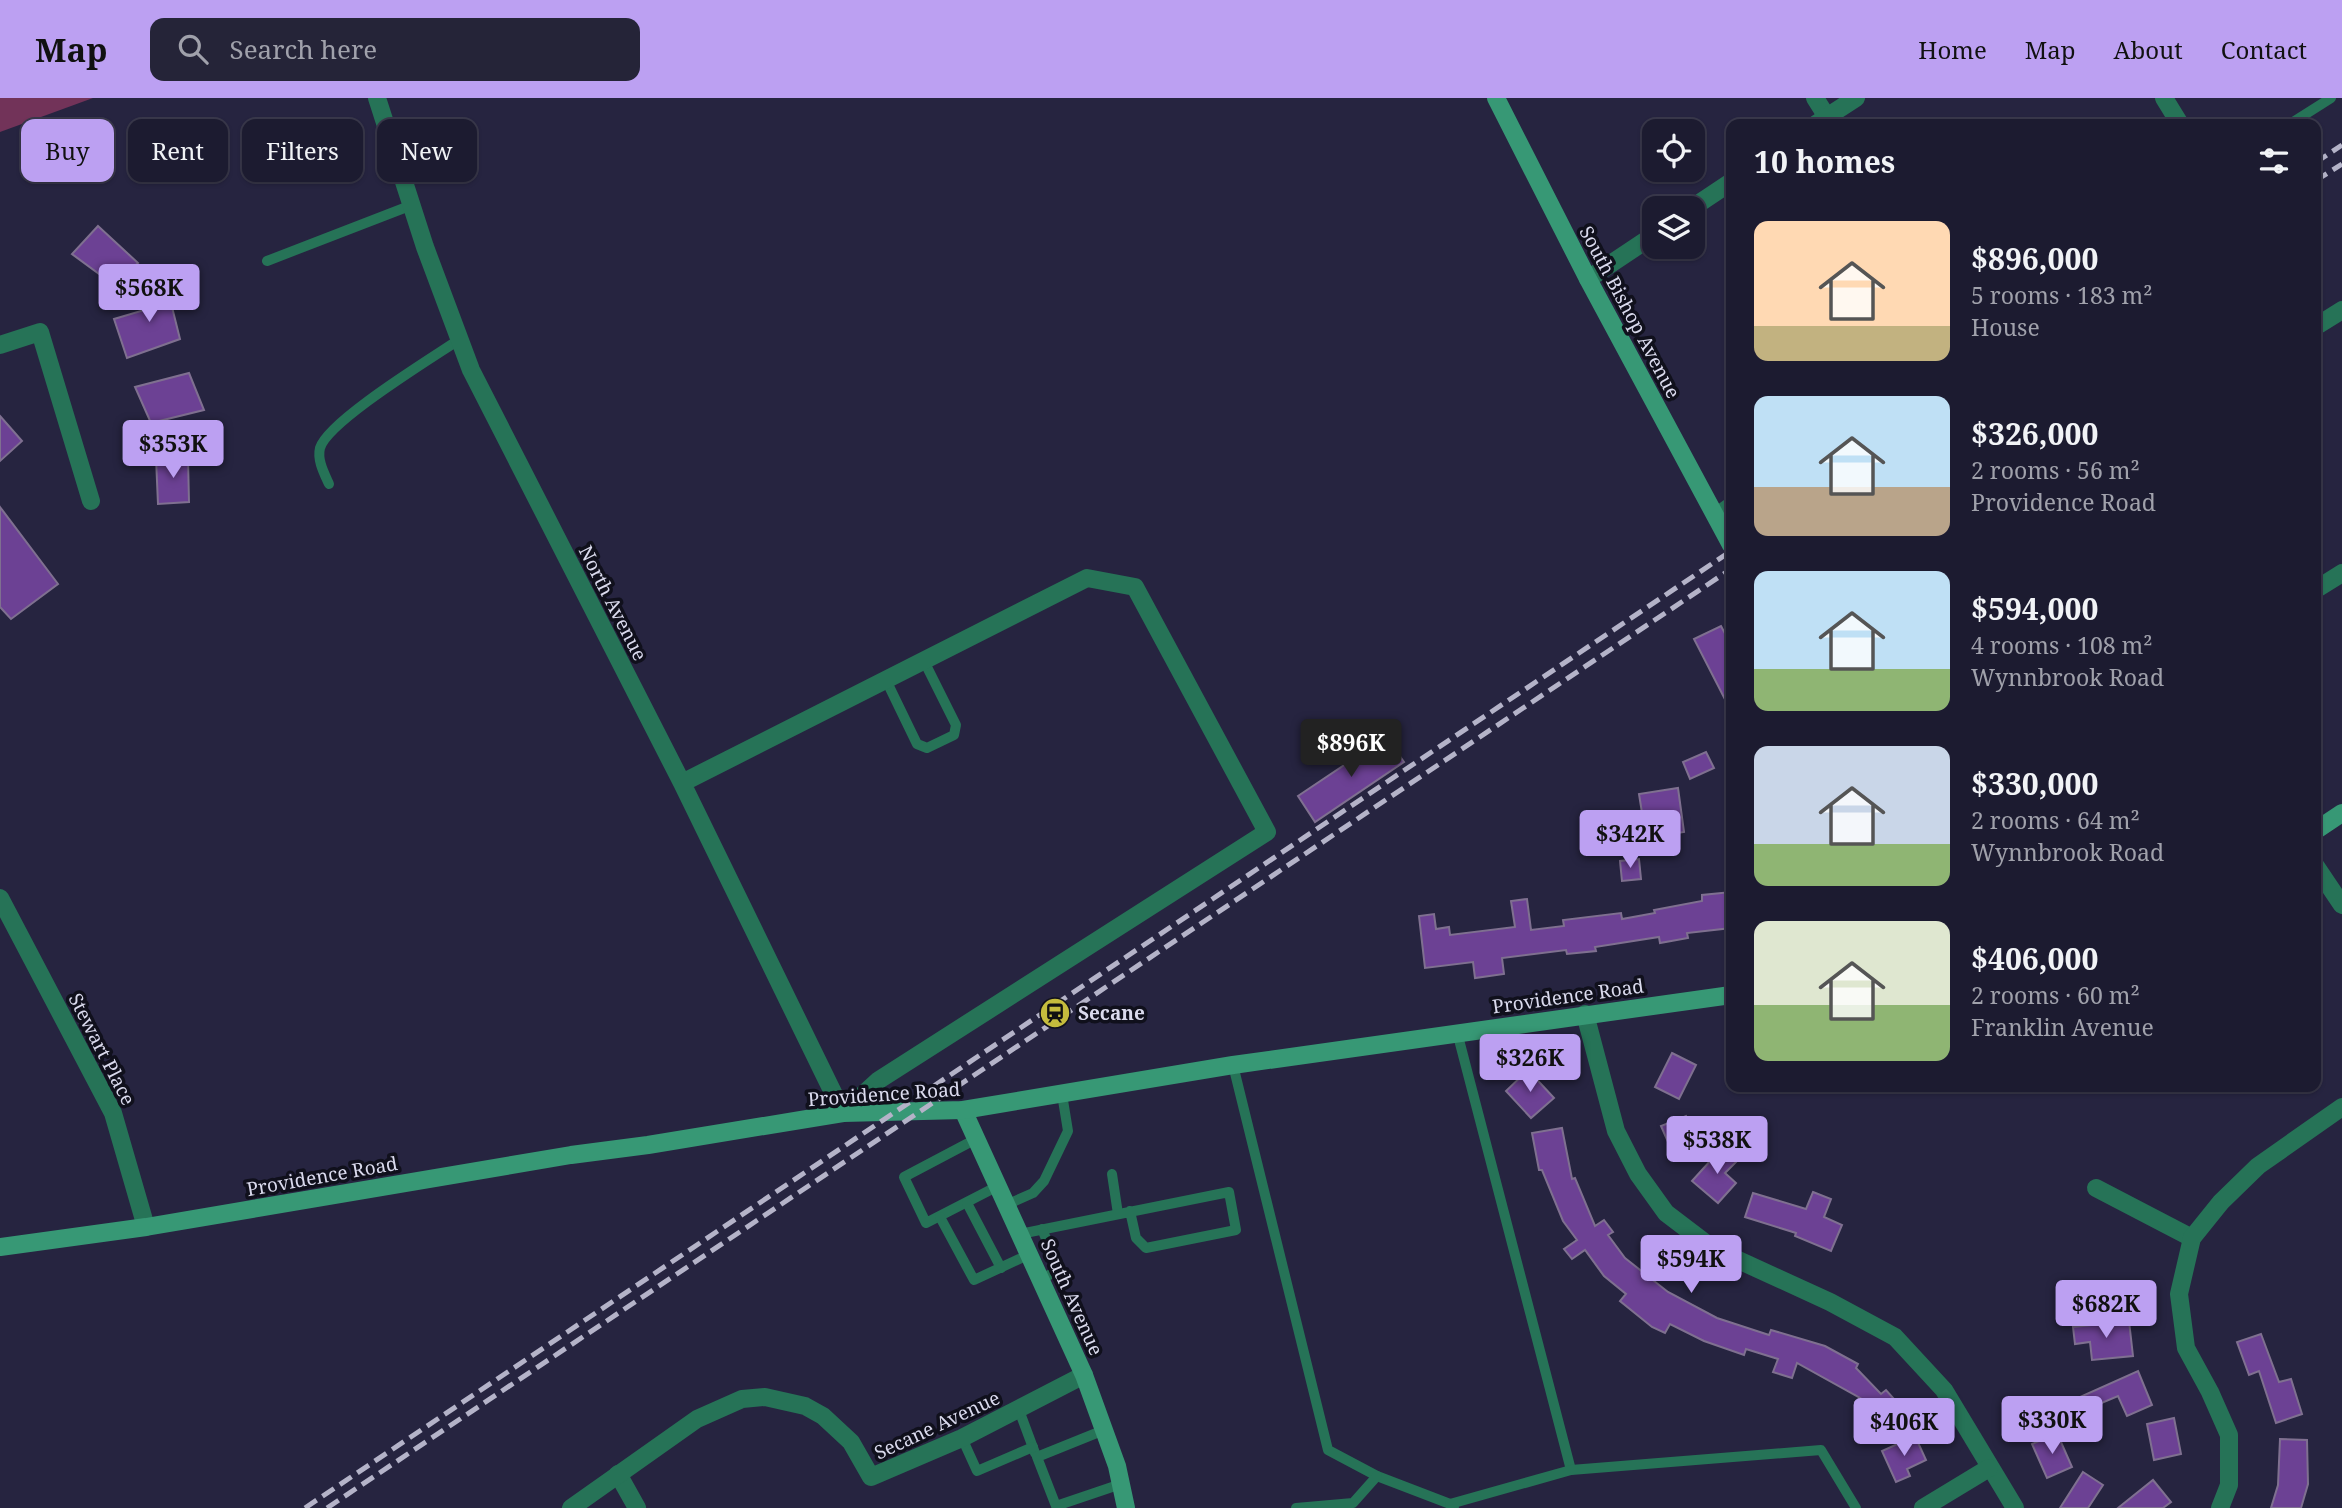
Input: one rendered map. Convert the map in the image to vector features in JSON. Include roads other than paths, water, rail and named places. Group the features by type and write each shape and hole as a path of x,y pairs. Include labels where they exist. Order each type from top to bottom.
{"street":[{"name":"North Avenue","path":"377,98 412,205 477,382 682,783 843,1113"},
{"name":"South Bishop Avenue","path":"1496,98 1588,279 1724,511"},
{"path":"1815,98 1821,119"},
{"path":"1825,119 1856,98"},
{"path":"2164,98 2177,119"},
{"path":"1705,199 1726,185"},
{"path":"1588,279 1642,242"},
{"path":"2321,323 2342,310"},
{"path":"0,345 40,332 91,501"},
{"path":"2321,586 2342,573"},
{"path":"682,783 1087,578 1135,587 1267,832 879,1080 843,1113"},
{"path":"2321,827 2342,813"},
{"path":"2321,874 2342,905"},
{"name":"Stewart Place","path":"0,898 113,1113 146,1227"},
{"name":"Providence Road","path":"0,1247 146,1227 571,1155 843,1113 963,1110 1233,1065 1726,996"},
{"path":"1585,1014 1616,1131 1638,1174 1667,1213 1712,1248 1830,1303 1895,1338 1944,1390 2015,1508"},
{"path":"2220,1508 2229,1485 2229,1435 2186,1348 2179,1294 2192,1238 2221,1202 2258,1166 2342,1107"},
{"name":"South Avenue","path":"963,1110 1084,1376 1104,1430 1126,1508"},
{"path":"2095,1188 2192,1238"},
{"name":"Secane Avenue","path":"571,1508 697,1419 742,1399 765,1397 805,1406 823,1416 851,1443 871,1478 1019,1410 1084,1376"},
{"path":"1923,1508 1989,1468"},
{"path":"618,1474 637,1508"}],"lane":[{"path":"2299,119 2331,98"},
{"path":"267,261 412,205"},
{"path":"329,484 318,457 321,444 366,401 460,339"},
{"path":"886,680 917,744 927,748 954,735 956,725 924,661"},
{"path":"1457,1032 1571,1469"},
{"path":"1233,1065 1328,1450 1377,1476 1452,1506 1571,1469 1821,1450 1856,1508"},
{"path":"1006,1205 1040,1188 1055,1159 1068,1130 1062,1094"},
{"path":"976,1139 904,1177 926,1223 998,1186"},
{"path":"1112,1174 1118,1214"},
{"path":"1020,1234 1130,1211 1229,1192 1236,1230 1146,1248 1136,1238 1130,1211"},
{"path":"967,1203 1001,1268"},
{"path":"940,1217 974,1280 1030,1254"},
{"path":"1041,1279 1059,1270 1042,1229"},
{"path":"1019,1410 1056,1506 1121,1484"},
{"path":"962,1437 976,1471 1104,1430"},
{"path":"1296,1508 1353,1503 1377,1476"}],"railway":[{"path":"2321,159 2342,145"},
{"path":"2321,177 2342,164"},
{"path":"305,1508 1726,554"},
{"path":"327,1508 1726,572"}],"place":[{"name":"Secane","path":"1055,1013"}]}
